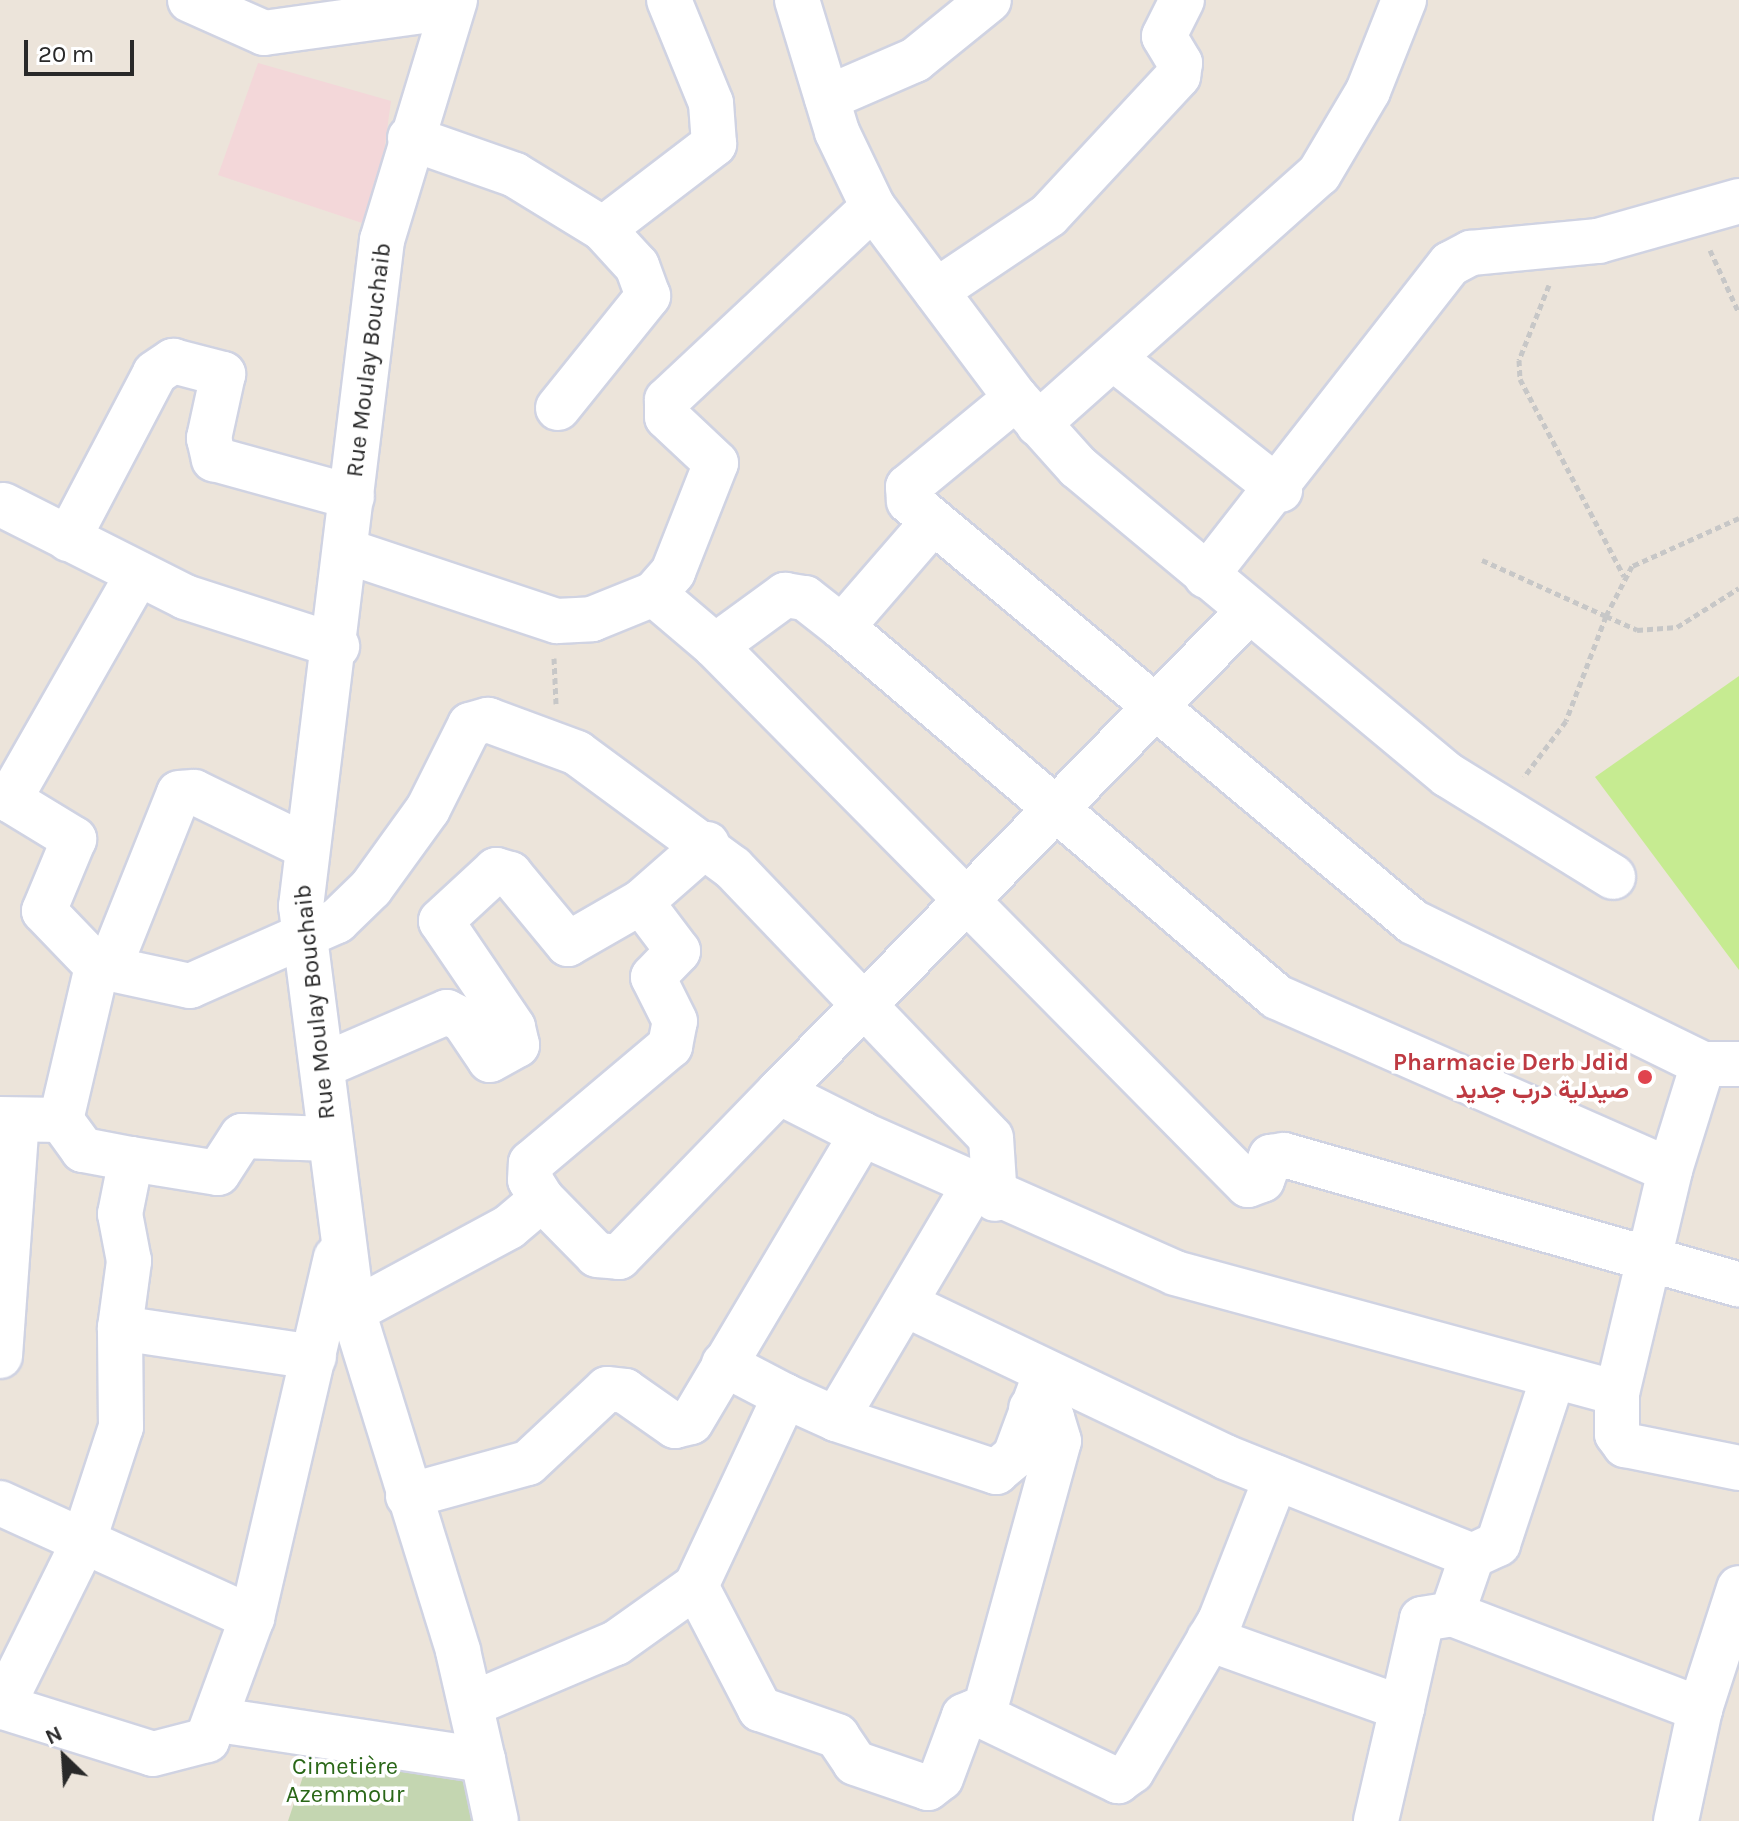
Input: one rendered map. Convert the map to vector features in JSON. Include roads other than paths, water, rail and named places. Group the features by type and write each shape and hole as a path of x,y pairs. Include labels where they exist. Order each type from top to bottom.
{"street":[{"path":"190,0 264,33 453,4"},
{"path":"603,229 714,144 711,103 669,0"},
{"path":"827,98 915,60 989,0"},
{"path":"936,291 1049,215 1178,76 1180,63 1164,36 1182,0"},
{"path":"1404,0 1368,91 1319,174 1113,358 908,487 909,501 1153,708 1413,922 1721,1064 1670,1170 1617,1393 1617,1434 1625,1445 1739,1468"},
{"name":"Rue Moulay Bouchaib","path":"453,4 410,138 382,240 352,497 349,552 305,846 305,937 353,1311 472,1704 496,1821"},
{"path":"809,4 827,98 849,166 873,207 1027,411 1120,506 1492,809 1613,877"},
{"path":"410,138 515,175 603,229 637,266 648,296 558,408"},
{"path":"1206,576 1280,490 1450,264 1471,253 1564,247 1694,217 1739,201"},
{"path":"349,552 557,621 592,619 654,594 673,572 716,469 714,457 667,417 667,400 873,207"},
{"path":"1113,358 1280,490"},
{"path":"68,539 155,373 173,361 223,374 209,438 214,459 352,497"},
{"path":"3,505 137,576 337,646"},
{"path":"842,627 933,522"},
{"path":"137,576 5,797 74,839 44,911 103,967 190,986 337,921 371,888 428,809 470,725 488,720 577,753 707,844 860,1008 991,1138 984,1193 907,1305 836,1419"},
{"path":"654,594 715,646 969,898 1248,1185 1262,1180 1271,1157 1284,1155 1739,1285"},
{"path":"715,646 785,595 805,598 1257,981 1308,1016 1670,1170"},
{"path":"641,902 678,951 652,984 675,1021 675,1038 531,1163 530,1180 542,1199 597,1255 619,1257 1249,611"},
{"path":"61,1120 103,967 179,793 194,792 305,846"},
{"path":"322,1066 447,1012 463,1020 490,1060 517,1045 513,1027 441,921 496,870 510,874 568,944 641,902 707,844"},
{"path":"779,1092 984,1193 1175,1273 1617,1393"},
{"path":"0,1356 8,1120 61,1120"},
{"path":"61,1120 83,1150 218,1173 242,1136 330,1139"},
{"path":"408,1496 528,1463 607,1389 625,1391 684,1426 862,1134"},
{"path":"131,1159 120,1214 129,1261 120,1328 121,1427 83,1543 1,1707 153,1754 192,1749 219,1720 252,1618 342,1235"},
{"path":"353,1311 481,1247 542,1199"},
{"path":"907,1305 1040,1389 1472,1556"},
{"path":"120,1328 314,1357"},
{"path":"724,1364 836,1419 996,1472 1015,1456 1040,1389"},
{"path":"1452,1614 1472,1556 1498,1544 1553,1378"},
{"path":"984,1713 1059,1441 1040,1389"},
{"path":"472,1704 616,1643 696,1586 785,1396"},
{"path":"696,1586 760,1709 837,1736 855,1763 928,1788 941,1778 964,1716 984,1713 1124,1780 1209,1639 1276,1478"},
{"path":"0,1503 252,1618"},
{"path":"1676,1821 1700,1709 1739,1588"},
{"path":"1376,1821 1422,1619 1452,1614 1700,1709"},
{"path":"1209,1639 1402,1708"},
{"path":"219,1720 483,1760"}],"place":[{"name":"Pharmacie Derb Jdid صيدلية درب جديد","path":"1645,1077"}],"park label":[{"name":"Cimetière Azemmour","path":"345,1781"}]}
